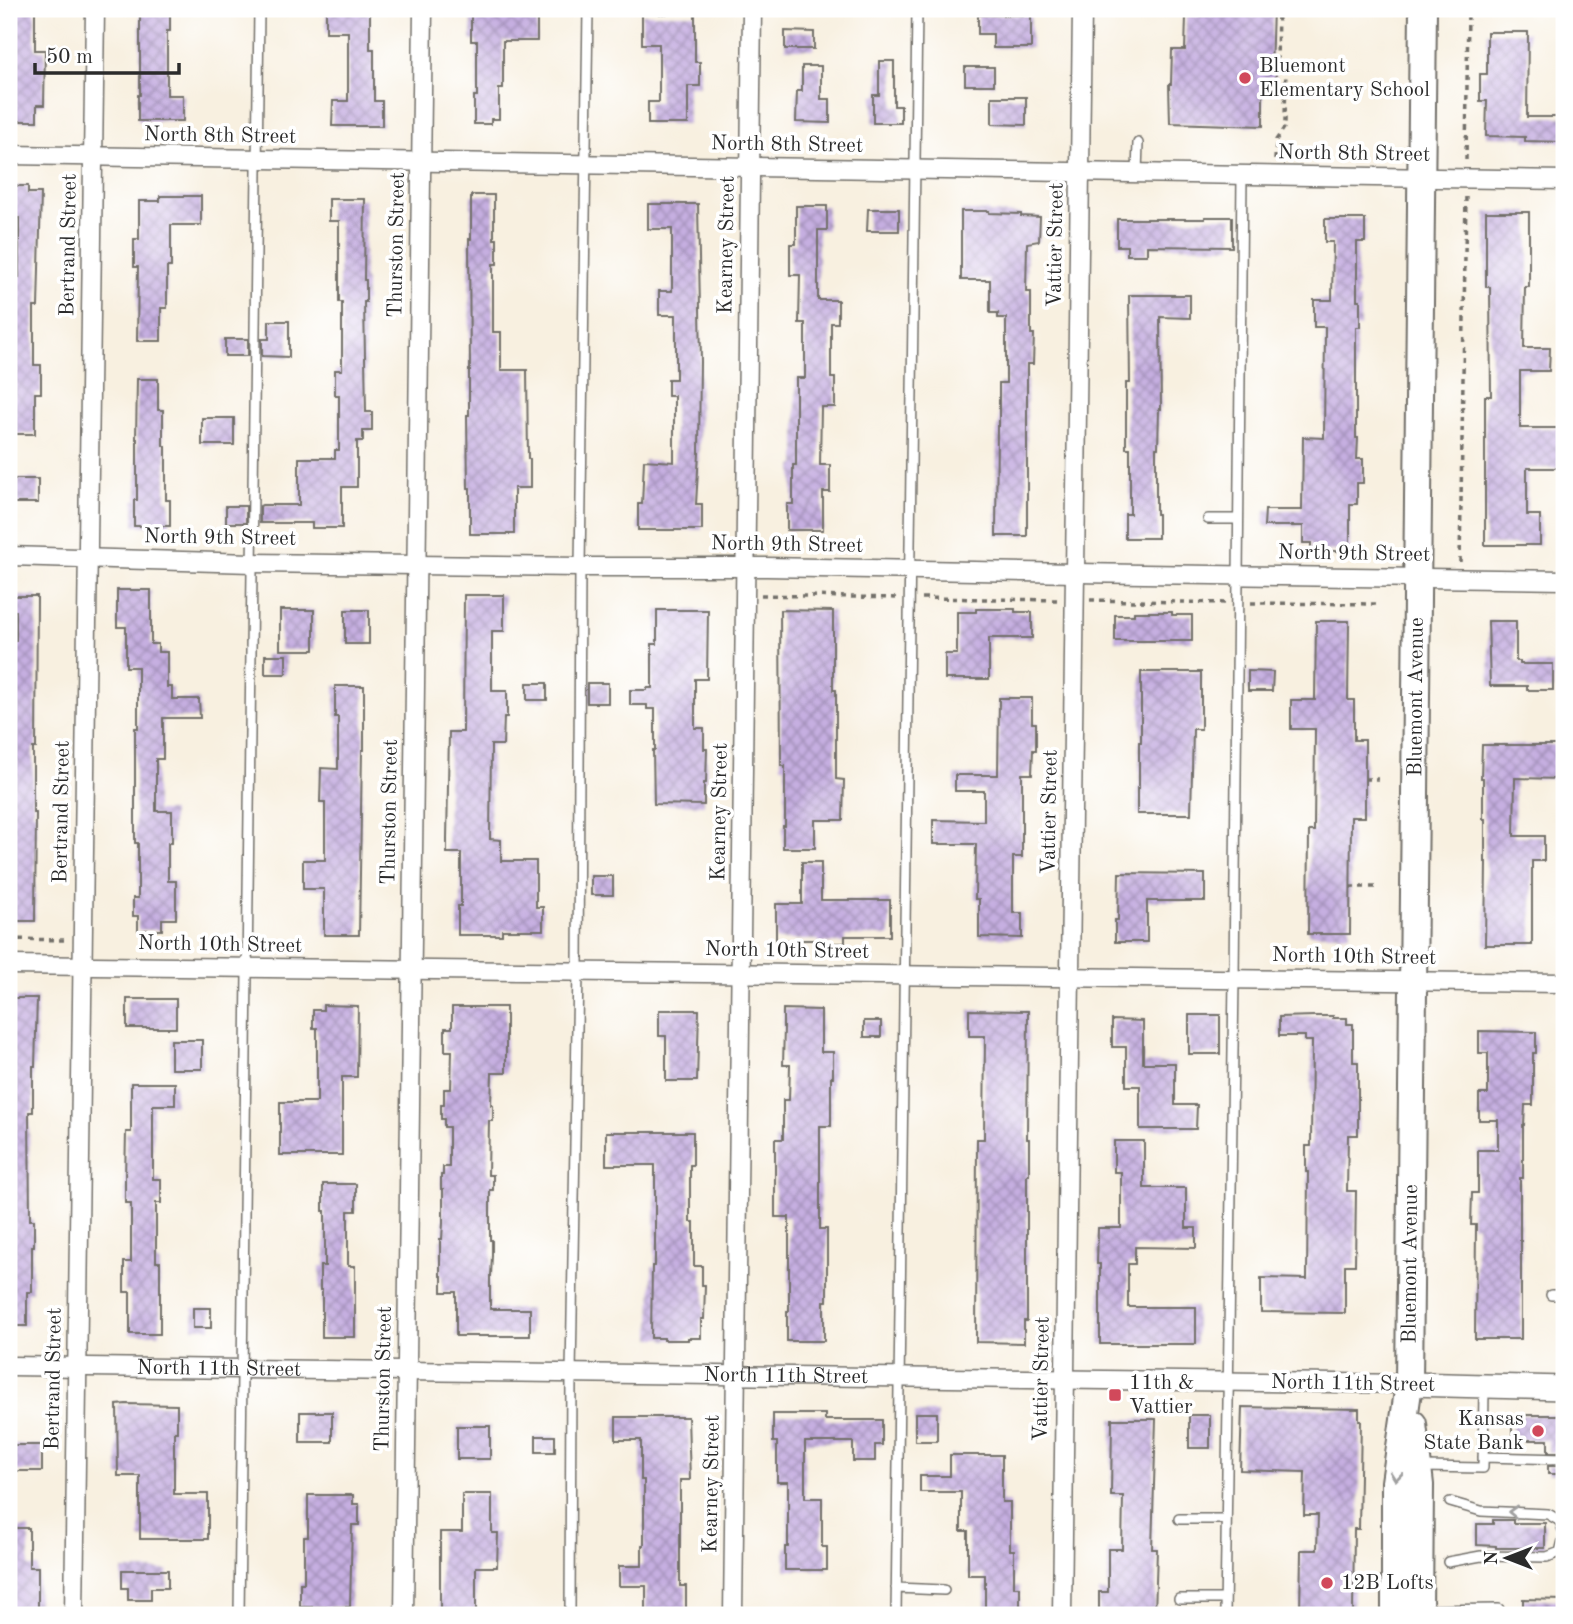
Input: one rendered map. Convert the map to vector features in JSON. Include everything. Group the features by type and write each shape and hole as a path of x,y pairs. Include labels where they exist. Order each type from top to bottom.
{"main road":[{"name":"Bluemont Avenue","path":"1411,1614 1420,1485 1409,1384 1423,9"},
{"name":"Bluemont Avenue","path":"1409,1384 1395,1482 1411,1614"}],"street":[{"name":"Bertrand Street","path":"74,1615 95,9"},
{"name":"Thurston Street","path":"404,1615 423,9"},
{"name":"Kearney Street","path":"733,1615 752,9"},
{"name":"Vattier Street","path":"1062,1615 1082,9"},
{"name":"North 8th Street","path":"9,155 1564,180"},
{"name":"North 9th Street","path":"9,556 252,563 746,566 1564,580"},
{"name":"North 10th Street","path":"9,965 1564,983"},
{"name":"North 11th Street","path":"9,1366 1564,1388"}],"lane":[{"path":"239,1615 259,9"},
{"path":"570,1615 588,9"},
{"path":"896,1615 917,9"},
{"path":"1138,144 1138,173"},
{"path":"1225,1615 1242,175"},
{"path":"1208,519 1238,519"},
{"path":"1551,1295 1564,1295"},
{"path":"1418,1467 1483,1468 1484,1387"},
{"path":"1483,1457 1564,1459"},
{"path":"1448,1562 1481,1556 1547,1557 1560,1552 1564,1536 1560,1521 1548,1514 1481,1511 1450,1502"},
{"path":"1179,1519 1226,1519"},
{"path":"896,1588 944,1590"},
{"path":"1179,1599 1225,1599"},
{"path":"1411,1614 1477,1613 1499,1609 1499,1615"}],"path":[{"path":"1275,176 1276,141 1284,128 1286,110 1286,63 1277,63 1278,9"},
{"path":"1460,578 1468,9"},
{"path":"1365,779 1378,779"},
{"path":"1350,887 1374,887"},
{"path":"9,939 83,940"}],"building":[{"path":"12,9 35,9 35,50 45,50 44,105 37,105 37,121 12,121 9,15 12,15"},
{"path":"140,9 170,9 170,31 167,31 167,95 183,95 183,121 138,121"},
{"path":"1206,9 1273,9 1271,70 1276,70 1275,94 1263,94 1263,126 1170,123 1172,50 1185,50 1186,16 1206,15"},
{"path":"326,11 370,11 370,49 374,49 374,101 382,101 382,126 332,126 333,101 348,101 348,32 326,32"},
{"path":"471,11 537,11 537,41 503,41 503,89 499,89 499,119 491,119 491,124 474,124 477,41 471,41"},
{"path":"642,14 695,14 695,62 700,62 700,86 688,86 688,124 648,124 648,102 659,102 659,44 642,44"},
{"path":"978,15 1031,15 1031,48 993,48 993,34 978,34"},
{"path":"785,31 814,32 814,49 785,49"},
{"path":"1487,32 1528,32 1527,117 1564,117 1564,142 1486,136 1487,101 1480,101 1480,74 1487,74"},
{"path":"879,61 894,61 894,106 901,106 901,123 873,123 873,95 879,95"},
{"path":"802,66 821,66 821,99 830,99 830,123 796,122 797,91 802,91"},
{"path":"965,67 994,67 994,85 965,85"},
{"path":"992,97 1026,97 1026,125 992,124"},
{"path":"9,186 28,186 28,193 41,193 38,307 34,307 34,365 41,365 41,393 35,393 35,434 9,434 10,317 14,317 14,277 19,277 19,218 9,218"},
{"path":"471,195 494,195 497,264 493,264 493,332 501,332 501,370 527,370 530,488 514,488 514,534 470,534 467,415 470,370"},
{"path":"160,196 201,196 201,225 171,225 171,267 167,267 167,308 161,308 161,341 137,341 138,267 134,267 134,239 139,239 139,201 160,201"},
{"path":"329,199 365,199 366,412 372,412 372,431 363,431 363,441 357,441 357,487 342,487 342,528 312,528 312,523 260,523 262,505 299,505 299,458 335,458 335,450 339,450 339,395 335,395 335,370 342,370 339,221 329,221"},
{"path":"648,204 698,204 701,362 696,504 702,504 702,530 638,530 638,504 642,504 644,460 674,462 674,396 668,396 668,379 676,379 676,315 659,315 659,291 672,291 672,229 648,229"},
{"path":"796,206 827,206 827,230 818,230 818,300 838,300 838,323 831,323 831,378 835,378 835,407 821,407 820,465 830,465 830,492 823,492 823,530 787,530 787,504 793,504 793,465 796,465 796,378 805,378 805,323 799,323 800,275 790,275 790,244 796,244"},
{"path":"868,209 899,209 899,231 867,231"},
{"path":"961,211 989,211 1040,217 1039,241 1027,243 1026,292 1031,292 1031,334 1034,334 1033,364 1027,364 1027,536 996,536 997,426 999,383 1006,383 1006,318 998,318 998,313 990,313 990,280 961,280"},
{"path":"1486,212 1529,212 1529,287 1525,287 1524,348 1550,348 1549,371 1520,371 1520,428 1564,428 1564,468 1527,468 1527,515 1540,515 1540,545 1485,545 1485,396 1491,396"},
{"path":"1232,217 1232,247 1147,246 1147,255 1127,255 1127,246 1117,246 1117,219"},
{"path":"1325,219 1365,219 1365,242 1357,242 1360,327 1356,327 1356,438 1357,459 1363,459 1363,483 1357,483 1357,504 1350,504 1350,551 1311,551 1311,543 1303,543 1303,526 1264,526 1265,510 1302,510 1303,437 1324,438 1325,327 1314,327 1314,300 1332,300 1333,242 1325,242"},
{"path":"1129,295 1190,295 1190,318 1160,317 1161,409 1156,448 1158,538 1125,538 1125,514 1130,514 1130,448 1126,448 1126,383 1130,383"},
{"path":"269,321 289,321 289,357 262,356 262,339 269,339"},
{"path":"225,339 248,339 248,356 225,356"},
{"path":"137,379 158,379 158,410 163,410 163,446 166,446 166,500 170,500 170,526 134,526 134,500 137,500"},
{"path":"202,418 234,418 234,445 202,445"},
{"path":"9,479 38,479 38,503 9,503"},
{"path":"226,506 246,506 246,523 226,523"},
{"path":"117,590 151,590 151,644 158,644 158,652 167,652 167,687 172,687 172,699 199,699 200,718 163,718 163,759 156,759 156,811 172,811 172,843 168,843 168,881 176,881 176,919 162,919 162,930 138,930 138,916 133,916 133,898 138,898 135,728 138,728 138,667 126,667 126,627 117,627"},
{"path":"464,595 504,595 504,631 492,631 492,691 507,691 507,717 504,717 503,745 491,745 490,839 501,840 501,861 536,861 536,907 543,907 543,930 502,930 502,935 458,935 461,853 447,853 447,839 449,732 463,732"},
{"path":"10,596 37,596 36,748 33,748 33,813 36,813 35,921 9,921 9,641 16,641 16,611 10,611"},
{"path":"976,609 1032,612 1032,638 989,638 989,679 945,679 945,654 957,654 957,612 976,612"},
{"path":"280,610 314,610 314,650 280,650"},
{"path":"345,610 369,610 369,644 345,644"},
{"path":"657,610 708,610 707,679 695,679 695,728 704,728 704,749 707,749 704,805 654,804 655,709 647,709 647,705 630,705 630,690 652,688 652,644 657,644"},
{"path":"780,610 833,611 836,779 844,780 843,820 815,820 815,848 783,848 785,766 781,766"},
{"path":"1134,612 1192,615 1192,641 1115,641 1115,615 1134,615"},
{"path":"1316,621 1349,621 1348,700 1354,700 1354,740 1365,740 1365,817 1351,817 1350,934 1308,934 1309,831 1314,831 1315,729 1291,729 1291,700 1315,700"},
{"path":"1488,621 1516,621 1516,661 1520,661 1520,664 1553,664 1553,690 1527,690 1527,686 1490,686"},
{"path":"265,655 286,655 286,674 265,674"},
{"path":"1248,671 1273,672 1272,691 1248,691"},
{"path":"1141,672 1201,672 1201,729 1193,729 1191,814 1137,814"},
{"path":"527,683 547,683 547,700 527,700"},
{"path":"587,683 608,683 608,703 587,703"},
{"path":"335,686 364,686 359,935 324,935 324,889 303,889 303,860 325,860 325,802 320,802 321,768 338,769"},
{"path":"999,698 1032,698 1032,723 1036,723 1036,750 1033,750 1032,774 1022,774 1022,857 1013,857 1013,913 1022,913 1022,938 979,937 979,899 975,899 976,844 933,844 933,820 984,821 984,791 955,791 955,775 998,775"},
{"path":"1482,745 1564,745 1564,779 1515,778 1514,836 1544,836 1544,861 1532,861 1532,945 1485,945 1486,862 1481,778"},
{"path":"802,862 821,862 821,900 890,900 890,936 845,936 845,943 776,940 776,904 802,904"},
{"path":"1119,873 1205,874 1205,901 1147,901 1147,942 1115,942"},
{"path":"591,876 613,876 613,895 591,895"},
{"path":"9,998 37,998 33,1112 29,1112 30,1220 34,1220 34,1246 32,1292 27,1292 27,1326 9,1326"},
{"path":"127,999 176,999 176,1028 127,1028"},
{"path":"323,1005 358,1006 357,1077 342,1077 342,1155 280,1155 280,1102 317,1102 317,1028 313,1028 313,1010 323,1010"},
{"path":"452,1007 506,1007 506,1073 492,1073 493,1121 489,1121 488,1175 493,1175 493,1190 490,1190 490,1309 530,1309 530,1336 456,1336 456,1292 442,1292 441,1175 443,1167 449,1167 449,1127 444,1127 444,1119 441,1119 441,1105 444,1105 444,1089 451,1089 452,1051 445,1051 445,1028 452,1028"},
{"path":"783,1009 821,1010 821,1052 833,1052 831,1126 820,1126 820,1229 827,1229 824,1341 787,1341 789,1217 775,1217 775,1139 783,1139 783,1100 789,1100 790,1065 783,1065"},
{"path":"659,1010 699,1010 697,1081 666,1081 666,1036 659,1036"},
{"path":"969,1010 1028,1011 1029,1175 1027,1321 1024,1321 1024,1343 976,1342 977,1139 984,1139 985,1036 969,1036"},
{"path":"1189,1015 1220,1015 1220,1054 1189,1054"},
{"path":"1279,1017 1347,1018 1347,1024 1353,1024 1353,1062 1358,1062 1358,1135 1348,1135 1347,1191 1356,1191 1355,1265 1345,1265 1345,1313 1261,1312 1261,1278 1307,1279 1306,1146 1311,1146 1312,1041 1305,1041 1305,1036 1279,1036"},
{"path":"1112,1020 1143,1021 1143,1063 1175,1063 1175,1105 1197,1105 1196,1129 1140,1129 1140,1086 1126,1086 1126,1047 1112,1047"},
{"path":"864,1021 881,1021 881,1037 864,1037"},
{"path":"1479,1031 1536,1032 1536,1053 1533,1053 1533,1105 1525,1105 1523,1178 1520,1178 1521,1339 1475,1339 1476,1225 1471,1225 1472,1193 1478,1193 1478,1150 1498,1150 1498,1120 1479,1120 1479,1094 1488,1094 1488,1053 1479,1053"},
{"path":"171,1040 202,1040 202,1069 171,1069"},
{"path":"131,1083 175,1083 175,1105 153,1105 153,1179 161,1179 161,1203 156,1203 156,1262 160,1262 160,1334 130,1334 130,1292 124,1292 124,1262 131,1262 131,1203 125,1203 125,1179 126,1132 131,1132"},
{"path":"606,1132 693,1132 690,1222 694,1222 694,1266 702,1266 702,1285 705,1285 701,1338 651,1338 652,1266 655,1266 655,1165 606,1165"},
{"path":"1114,1141 1144,1141 1144,1188 1186,1188 1186,1228 1196,1228 1196,1248 1135,1247 1135,1264 1128,1264 1128,1307 1196,1307 1196,1344 1100,1344 1098,1228 1121,1228 1121,1172 1114,1172"},
{"path":"323,1184 356,1184 356,1211 348,1211 348,1266 355,1266 355,1337 322,1337 320,1266 325,1266"},
{"path":"193,1308 211,1308 211,1328 193,1328"},
{"path":"117,1405 177,1405 174,1494 208,1494 208,1539 140,1539 140,1476 118,1476"},
{"path":"1242,1407 1359,1409 1359,1529 1354,1529 1353,1615 1300,1615 1301,1550 1317,1550 1318,1515 1304,1515 1305,1472 1240,1470"},
{"path":"300,1412 332,1412 332,1442 300,1442"},
{"path":"915,1413 937,1413 937,1441 915,1441"},
{"path":"773,1414 825,1414 825,1420 882,1420 882,1445 875,1445 875,1461 853,1461 853,1442 805,1442 805,1498 822,1498 822,1547 827,1547 827,1570 785,1570 785,1547 788,1547 788,1482 777,1482 777,1442 773,1442"},
{"path":"1189,1415 1210,1415 1210,1448 1189,1448"},
{"name":"Kansas State Bank","path":"1512,1415 1564,1415 1564,1452 1548,1452 1548,1440 1512,1440"},
{"path":"616,1417 688,1417 690,1480 680,1480 680,1586 686,1586 686,1615 646,1615 646,1586 619,1586 619,1566 642,1566 644,1480 641,1480 641,1440 616,1440"},
{"path":"1112,1419 1156,1419 1152,1549 1157,1549 1155,1615 1099,1615 1099,1592 1108,1592 1108,1549 1122,1549 1123,1496 1111,1496"},
{"path":"457,1426 490,1426 490,1459 457,1459"},
{"path":"536,1436 555,1436 555,1452 536,1452"},
{"path":"9,1445 42,1445 42,1471 9,1471"},
{"path":"950,1455 1002,1455 1002,1502 1010,1502 1010,1550 1014,1550 1014,1587 1020,1587 1020,1615 985,1615 985,1575 968,1575 968,1531 961,1531 961,1492 920,1492 920,1476 950,1476"},
{"path":"1548,1466 1564,1466 1564,1474 1548,1474"},
{"path":"462,1494 492,1494 492,1533 498,1533 497,1567 476,1567 476,1615 440,1615 440,1532 462,1532"},
{"path":"308,1495 353,1495 353,1504 359,1504 359,1525 352,1525 350,1607 300,1607 300,1583 304,1583 304,1537 308,1537"},
{"path":"1493,1520 1545,1523 1545,1548 1496,1548 1477,1545 1477,1524 1493,1524"},
{"path":"9,1528 29,1528 29,1567 38,1567 38,1615 9,1615"},
{"path":"122,1570 168,1570 168,1588 151,1588 151,1600 128,1600 128,1588 122,1588"},
{"path":"1523,1599 1564,1600 1564,1615 1523,1615"}],"place":[{"name":"Bluemont Elementary School","path":"1245,78"},
{"name":"11th & Vattier","path":"1115,1395"},
{"name":"Kansas State Bank","path":"1538,1431"},
{"name":"12B Lofts","path":"1327,1583"}]}
